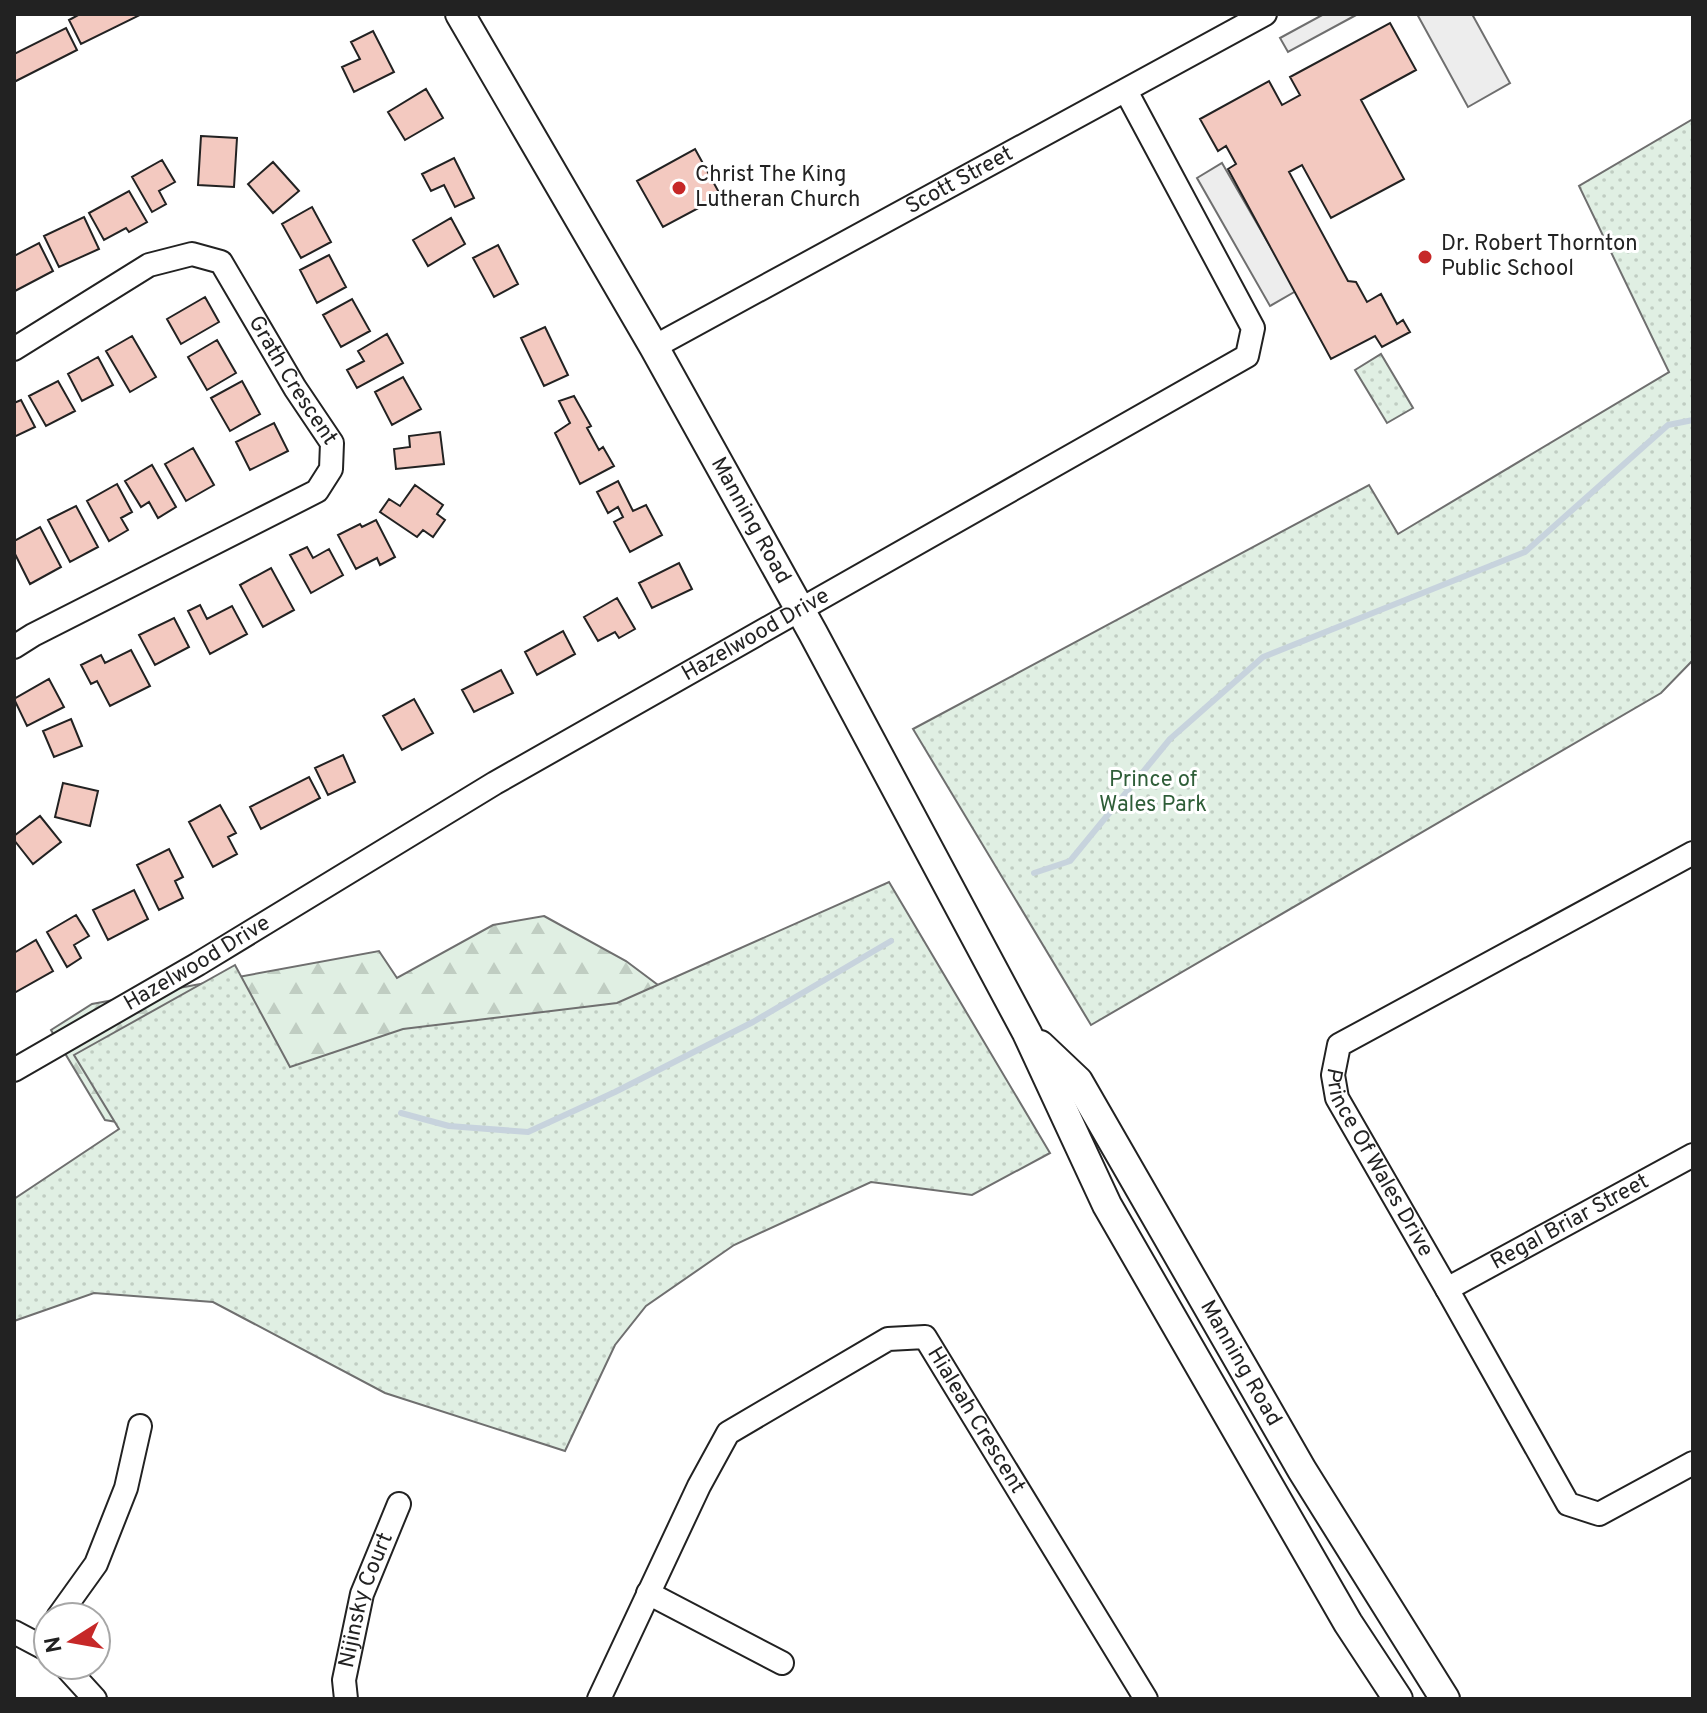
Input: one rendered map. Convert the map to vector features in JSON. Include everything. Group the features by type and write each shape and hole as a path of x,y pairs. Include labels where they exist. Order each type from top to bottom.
{"main road":[{"name":"Manning Road","path":"460,14 654,347 801,611 1027,1033 1107,1205 1348,1623 1398,1699"},
{"name":"Manning Road","path":"1027,1033 1078,1081 1302,1470 1445,1699"}],"street":[{"name":"Scott Street","path":"654,347 1265,14"},
{"name":"Hazelwood Drive","path":"14,1070 198,964 495,783 1247,356 1253,328 1126,91"},
{"name":"Grath Crescent","path":"14,349 149,265 192,254 221,262 295,388 332,443 331,469 317,491 14,647"},
{"name":"Prince Of Wales Drive","path":"1693,853 1339,1045 1333,1075 1337,1098 1568,1504 1599,1514 1693,1463"},
{"name":"Regal Briar Street","path":"1447,1289 1693,1155"},
{"name":"Hialeah Crescent","path":"599,1699 699,1486 728,1433 888,1339 925,1337 1146,1699"},
{"path":"69,1601 96,1564 126,1488 140,1426"},
{"name":"Nijinsky Court","path":"346,1699 344,1680 362,1594 399,1504"},
{"path":"648,1593 782,1663"},
{"path":"79,1681 95,1699"}],"green space":[{"name":"Prince of Wales Park","path":"1693,119 1693,660 1661,693 1091,1025 913,729 1369,485 1398,534 1669,372 1579,186"},
{"path":"1381,354 1413,408 1387,423 1355,370"},
{"path":"889,882 1050,1153 972,1195 871,1182 734,1245 646,1306 615,1345 565,1451 385,1393 213,1302 94,1293 14,1321 14,1199 119,1129 74,1055 235,965 290,1067 403,1029 617,1003"},
{"path":"544,916 626,961 658,985 658,1036 135,1125 105,1120 51,1030 92,1004 379,951 397,978 493,925"}],"shaded area":[{"path":"1324,14 1358,14 1288,52 1280,38"},
{"path":"1417,14 1472,14 1510,83 1468,107"},
{"path":"1222,163 1296,291 1270,306 1197,178"}],"building":[{"path":"80,14 140,15 81,44 69,20"},
{"path":"1390,23 1416,70 1361,100 1404,179 1331,218 1302,165 1289,172 1348,281 1356,282 1367,302 1381,294 1397,324 1403,320 1410,332 1382,347 1375,336 1331,359 1228,169 1236,164 1226,146 1218,151 1200,119 1269,81 1282,105 1300,95 1290,77"},
{"path":"66,28 77,50 14,82 14,54"},
{"path":"373,31 394,72 354,92 342,67 360,59 351,42"},
{"path":"426,89 443,118 405,140 388,112"},
{"path":"201,136 237,138 234,187 198,185"},
{"name":"Christ The King Lutheran Church","path":"695,149 721,196 663,227 637,181"},
{"path":"454,158 474,198 455,207 444,185 431,191 422,174"},
{"path":"162,160 175,182 159,191 166,204 152,212 132,177"},
{"path":"273,162 299,191 273,213 248,184"},
{"path":"129,191 147,222 129,232 126,228 104,240 89,213"},
{"path":"312,207 331,242 301,258 282,224"},
{"path":"84,217 99,249 59,267 44,236"},
{"path":"451,218 465,244 428,266 413,240"},
{"path":"39,243 53,271 15,291 14,256"},
{"path":"498,245 518,284 494,297 473,258"},
{"path":"329,255 346,287 317,303 300,270"},
{"path":"205,297 219,322 181,344 167,319"},
{"path":"352,299 370,331 341,347 323,315"},
{"path":"545,327 568,375 544,386 521,338"},
{"path":"387,334 403,363 357,388 347,370 364,361 358,351"},
{"path":"132,336 156,377 130,392 106,351"},
{"path":"217,340 236,373 207,390 188,357"},
{"path":"98,357 113,385 82,401 68,374"},
{"path":"403,377 421,409 392,425 375,392"},
{"path":"58,381 75,411 46,426 29,396"},
{"path":"242,381 260,414 230,431 211,398"},
{"path":"574,396 591,426 587,428 599,450 603,447 614,466 580,484 555,433 570,423 559,401"},
{"path":"21,400 35,427 14,437 14,403"},
{"path":"274,423 288,451 250,470 236,442"},
{"path":"440,432 444,464 396,469 394,449 410,447 409,436"},
{"path":"193,448 214,485 186,501 165,464"},
{"path":"152,465 176,507 158,518 149,502 141,507 125,481"},
{"path":"618,481 633,511 646,505 662,535 630,552 614,522 623,517 618,507 608,513 597,492"},
{"path":"117,484 132,512 121,518 128,530 109,541 87,501"},
{"path":"415,485 443,505 437,514 445,520 433,537 423,530 417,537 380,512 389,499 400,506"},
{"path":"76,506 98,547 70,562 48,520"},
{"path":"376,520 395,557 380,565 377,558 356,569 338,535"},
{"path":"40,527 61,567 30,584 14,552 14,541"},
{"path":"307,547 313,558 329,549 343,575 311,593 290,555"},
{"path":"679,563 692,589 652,608 639,583"},
{"path":"271,568 294,610 263,627 240,585"},
{"path":"617,598 635,629 619,638 615,632 598,641 584,617"},
{"path":"200,605 207,619 232,606 247,634 210,654 188,611"},
{"path":"174,618 189,647 155,665 139,635"},
{"path":"563,631 575,654 537,675 525,652"},
{"path":"131,650 150,686 110,706 97,681 91,684 81,665 101,655 105,663"},
{"path":"501,670 513,693 474,712 462,690"},
{"path":"49,679 64,707 27,726 14,699"},
{"path":"414,699 433,733 402,750 383,716"},
{"path":"71,719 82,746 54,757 43,731"},
{"path":"343,755 355,782 328,795 315,768"},
{"path":"309,777 320,798 261,829 250,807"},
{"path":"63,783 98,791 90,826 55,817"},
{"path":"220,805 236,833 228,837 237,854 213,867 189,822"},
{"path":"40,816 61,842 33,864 14,836"},
{"path":"169,849 183,877 175,881 183,898 159,910 137,865"},
{"path":"134,890 148,919 108,940 93,910"},
{"path":"76,915 89,936 74,945 81,958 67,967 47,932"},
{"path":"36,940 53,971 14,993 14,953"}],"waterway":[{"path":"1034,873 1070,861 1170,739 1263,657 1525,552 1668,425 1693,420"},
{"path":"401,1113 449,1126 528,1132 753,1022 891,941"}],"place":[{"name":"Christ The King Lutheran Church","path":"679,188"},
{"name":"Dr. Robert Thornton Public School","path":"1425,257"}]}
